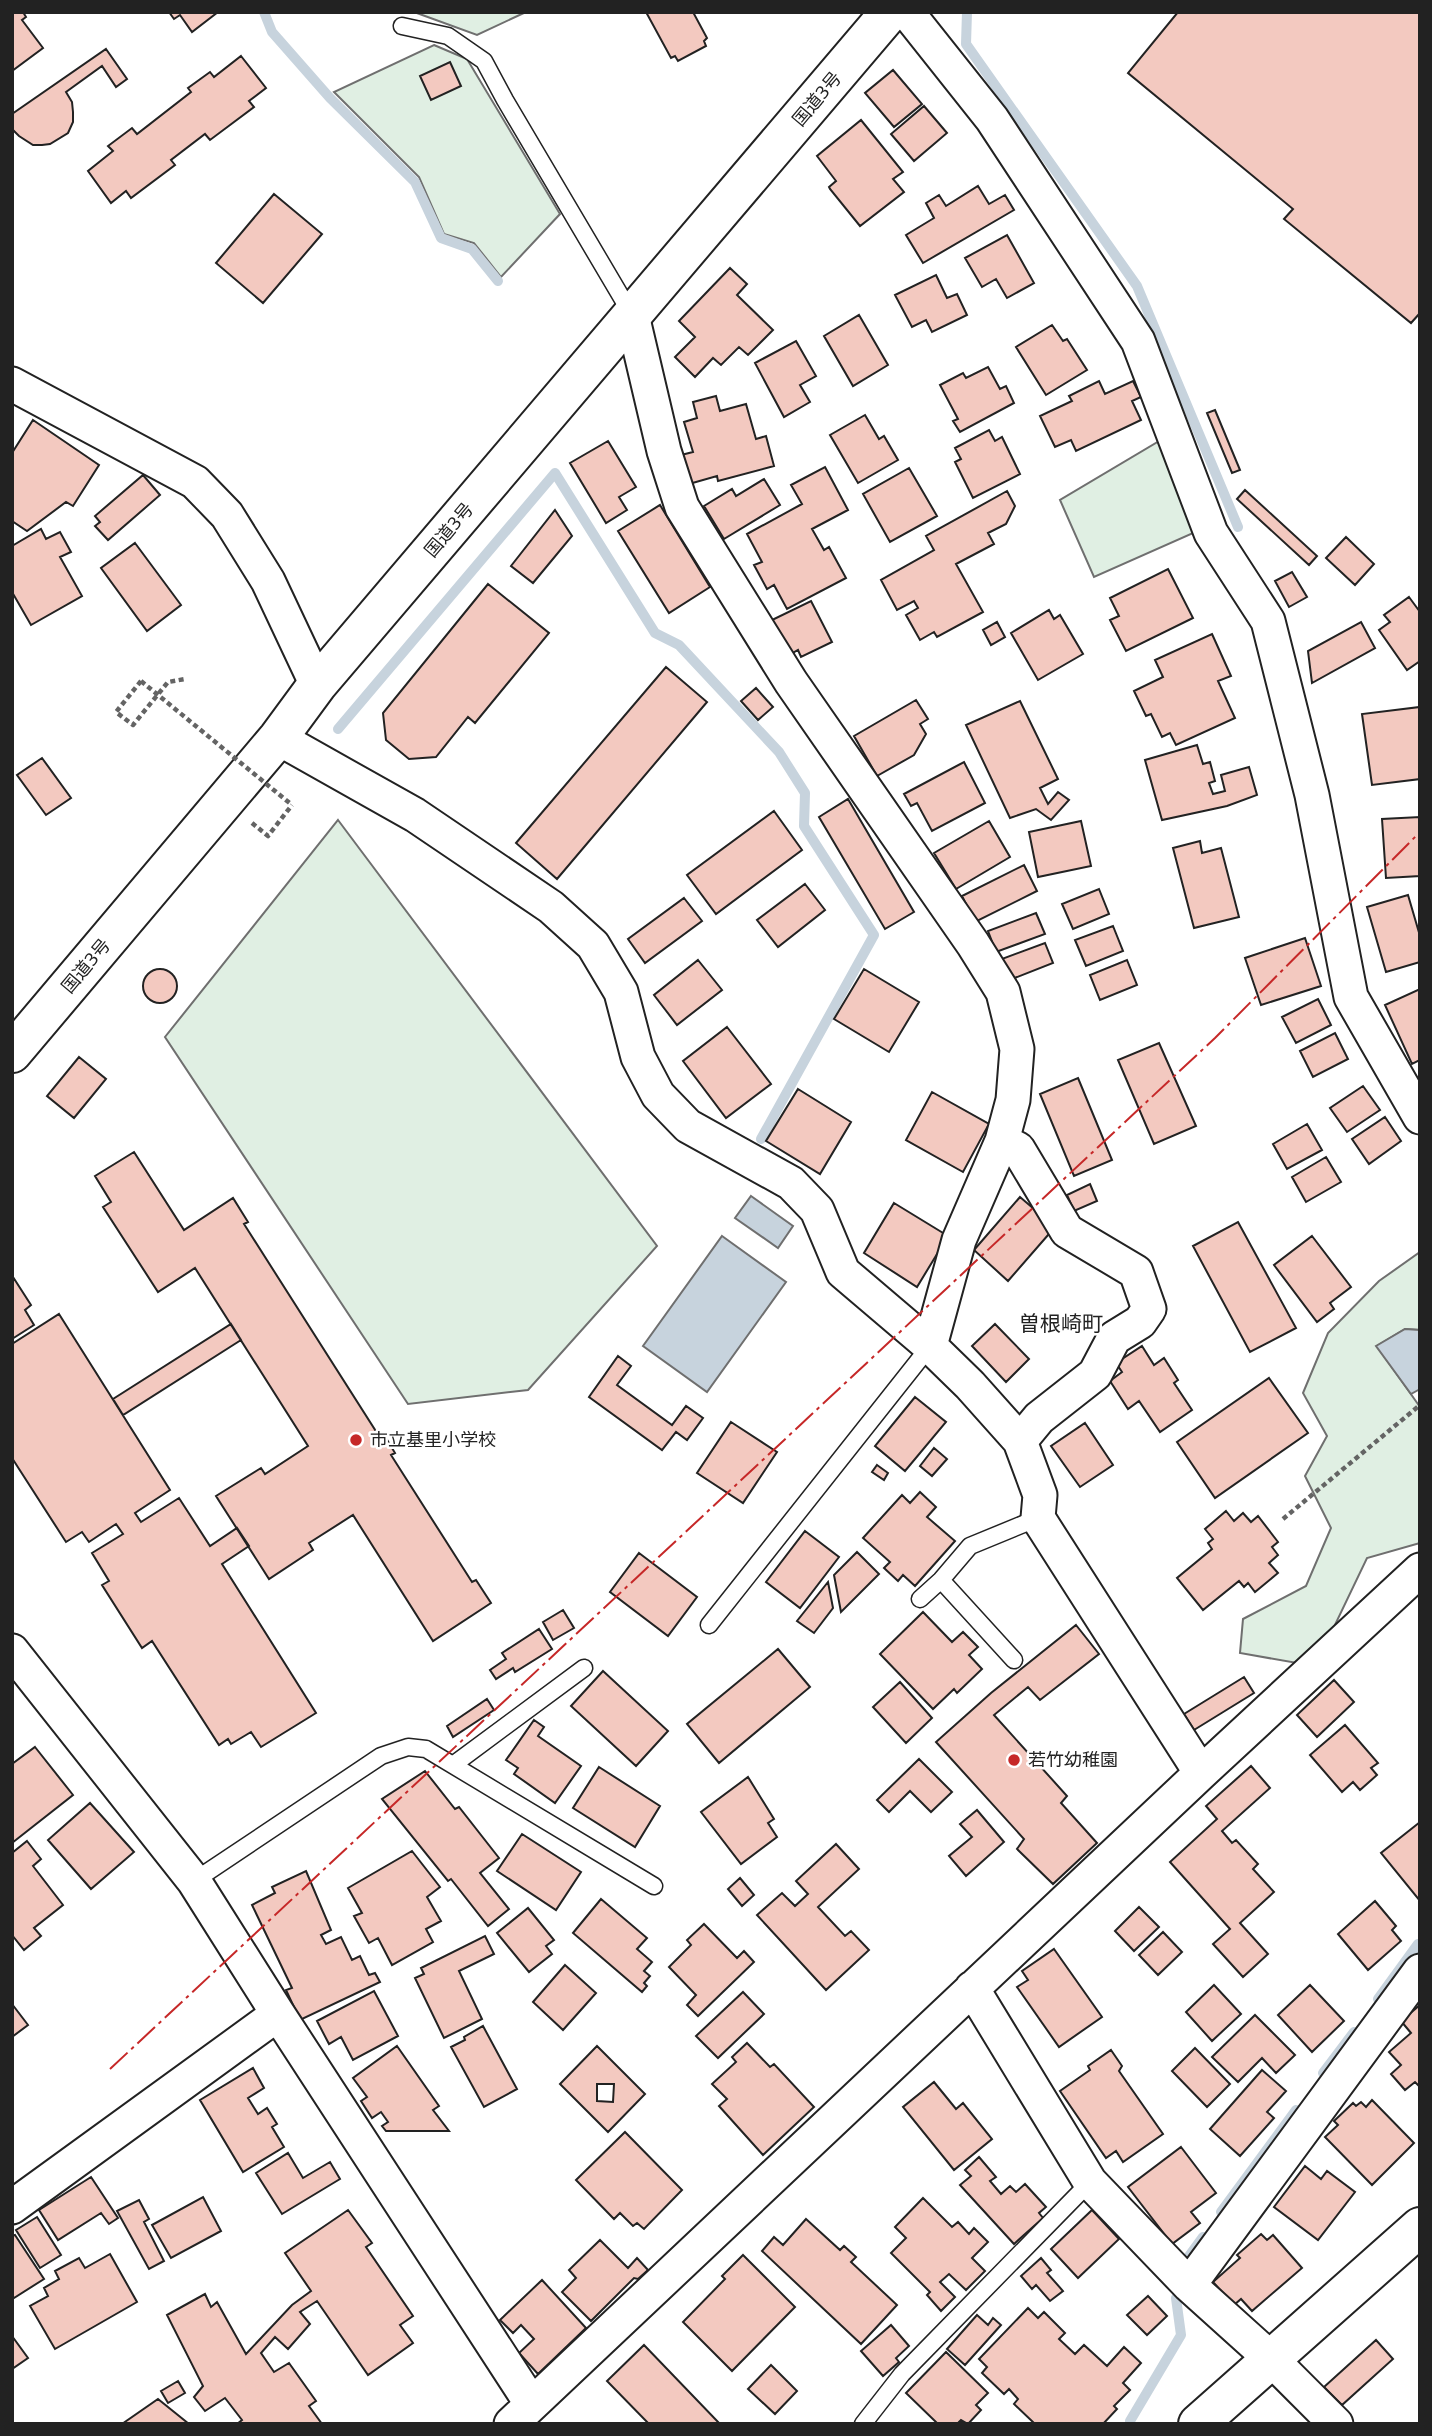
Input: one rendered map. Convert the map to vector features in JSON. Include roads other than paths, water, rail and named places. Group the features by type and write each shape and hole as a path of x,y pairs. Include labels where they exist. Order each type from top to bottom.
{"main road":[{"name":"国道3号","path":"12,1052 278,738 317,685 890,12"},
{"path":"1198,2424 1420,2227"}],"street":[{"path":"907,12 992,118 1138,341 1211,533 1268,621 1312,794 1350,998 1420,1117"},
{"path":"632,315 664,451 682,507 791,682 973,944 1003,992 1017,1049 1013,1100 1002,1141 959,1240 930,1346"},
{"path":"12,384 195,482 227,515 268,581 317,685"},
{"path":"278,738 415,815 551,907 593,945 621,992 638,1057 658,1095 688,1126 791,1183 817,1210 843,1272 930,1346 970,1385 1020,1441 1040,1495 1038,1518 1200,1773"},
{"path":"1002,1141 1018,1149 1067,1231 1136,1272 1149,1309 1140,1322 1114,1338 1096,1374 1039,1418 1020,1441"},
{"path":"12,1651 194,1881 521,2413 1200,1773 1420,1570"},
{"path":"1189,2285 1420,1971"},
{"path":"972,1988 1090,2182 1189,2285 1270,2358 1336,2424"},
{"path":"12,2207 278,2014"}],"lane":[{"path":"402,26 448,36 484,61 632,315"},
{"path":"709,1625 930,1346"},
{"path":"920,1599 941,1580 970,1546 1038,1518"},
{"path":"941,1580 1014,1660"},
{"path":"453,1765 584,1668"},
{"path":"194,1881 381,1756 408,1747 426,1749 654,1886"},
{"path":"863,2424 902,2374 1090,2182"}],"waterway":[{"path":"264,12 272,32 330,98 415,182 441,238 472,249 498,281"},
{"path":"967,12 966,44 1137,286 1238,527"},
{"path":"338,729 555,473 655,633 679,645 779,752 805,793 804,826 874,935 761,1139"},
{"path":"1378,1999 1418,1944"},
{"path":"1323,2073 1354,2032"},
{"path":"1221,2212 1296,2110"},
{"path":"1184,2263 1203,2237"},
{"path":"1130,2421 1181,2335 1176,2298"}],"place":[{"name":"市立基里小学校","path":"356,1440"},
{"name":"若竹幼稚園","path":"1014,1760"}],"district":[{"name":"曽根崎町","path":"1061,1324"}]}
